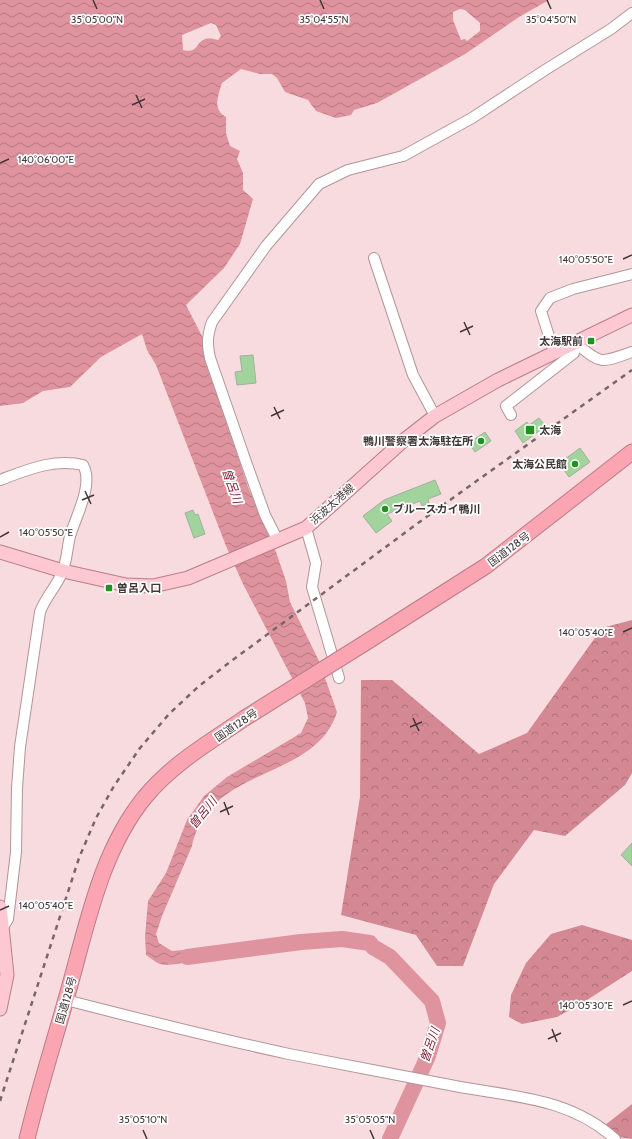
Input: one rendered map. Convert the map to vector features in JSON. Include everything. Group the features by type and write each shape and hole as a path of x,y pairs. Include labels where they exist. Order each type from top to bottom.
{"highway":[{"name":"国道128号","path":"27,1139 40,1085 102,879 120,834 145,797 174,768 245,718 486,566 632,452"}],"main road":[{"name":"浜波太港線","path":"0,552 63,571 112,582 153,586 188,578 306,528 386,456 435,416 498,380 632,315"},
{"path":"0,907 7,975 0,1009"}],"street":[{"path":"275,542 210,358 207,339 212,322 266,246 319,184 348,170 403,156 472,118 544,70 611,29 632,13"},
{"path":"374,258 413,375 435,416"},
{"path":"554,352 541,311 550,298 573,289 632,274"},
{"path":"574,342 596,359 606,362 632,352"},
{"path":"511,415 506,406 574,353 574,342"},
{"path":"0,480 41,465 74,463 83,465 88,473 86,486 70,536 63,571 54,589 45,599 40,612 20,747 17,788 16,852 8,919 3,936"},
{"path":"306,528 316,563 312,587 339,678"},
{"path":"66,1000 210,1037 457,1086 536,1099 578,1113 615,1139"}],"green space":[{"path":"632,620 632,773 625,785 565,836 534,830 494,884 463,966 437,966 416,935 341,915 360,797 361,680 392,680 479,754 527,733 602,628"},
{"path":"582,925 632,940 632,971 557,1017 522,1024 509,1017 511,995 526,963 551,934"},
{"path":"632,1104 632,1139 612,1136 600,1129"}],"water":[{"path":"0,0 549,0 519,17 465,54 377,103 354,110 351,115 336,118 316,111 308,100 285,92 277,78 272,74 260,74 241,69 222,83 217,102 219,110 226,117 226,133 230,146 240,151 237,159 243,173 243,190 253,199 240,244 224,268 186,305 203,338 214,383 248,487 276,552 286,581 290,602 319,661 337,712 329,729 319,742 290,762 241,785 224,796 202,821 194,837 192,846 162,916 156,934 159,943 172,951 196,949 211,956 186,963 165,965 158,963 146,955 145,936 148,901 166,873 187,820 204,796 227,777 301,733 308,718 305,703 243,584 226,546 156,365 147,350 142,334 101,357 70,387 43,391 23,403 0,406","holes":["460,9 465,10 480,23 480,31 467,41 465,39 461,40 453,20 453,12","211,23 216,25 221,36 218,40 205,39 191,51 183,50 182,35"]}],"building":[{"path":"253,355 256,383 237,385 235,372 242,371 240,356"},
{"path":"539,418 544,424 541,426 543,428 523,443 515,431 527,422 529,425"},
{"path":"485,432 491,441 475,452 469,443"},
{"name":"太海公民館","path":"580,448 590,462 569,477 561,466 567,462 565,459"},
{"name":"ブルースカイ鴨川","path":"435,480 441,494 428,499 429,503 422,506 420,501 387,514 392,521 376,533 363,516 384,500"},
{"path":"193,510 195,515 198,514 205,534 194,538 185,513"},
{"path":"632,843 632,866 621,855"}],"waterway":[{"name":"曽呂川","path":"187,957 301,942 342,939 370,943 373,947 390,957 432,1001 438,1023 428,1056 390,1139"}],"railway":[{"path":"0,1101 79,858 96,818 114,786 140,748 169,714 199,686 230,662 429,515 632,370"}],"place":[{"name":"太海駅前","path":"591,341"},
{"name":"太海","path":"530,430"},
{"name":"鴨川警察署太海駐在所","path":"481,441"},
{"name":"太海公民館","path":"575,464"},
{"name":"ブルースカイ鴨川","path":"385,509"},
{"name":"曽呂入口","path":"109,588"}]}
